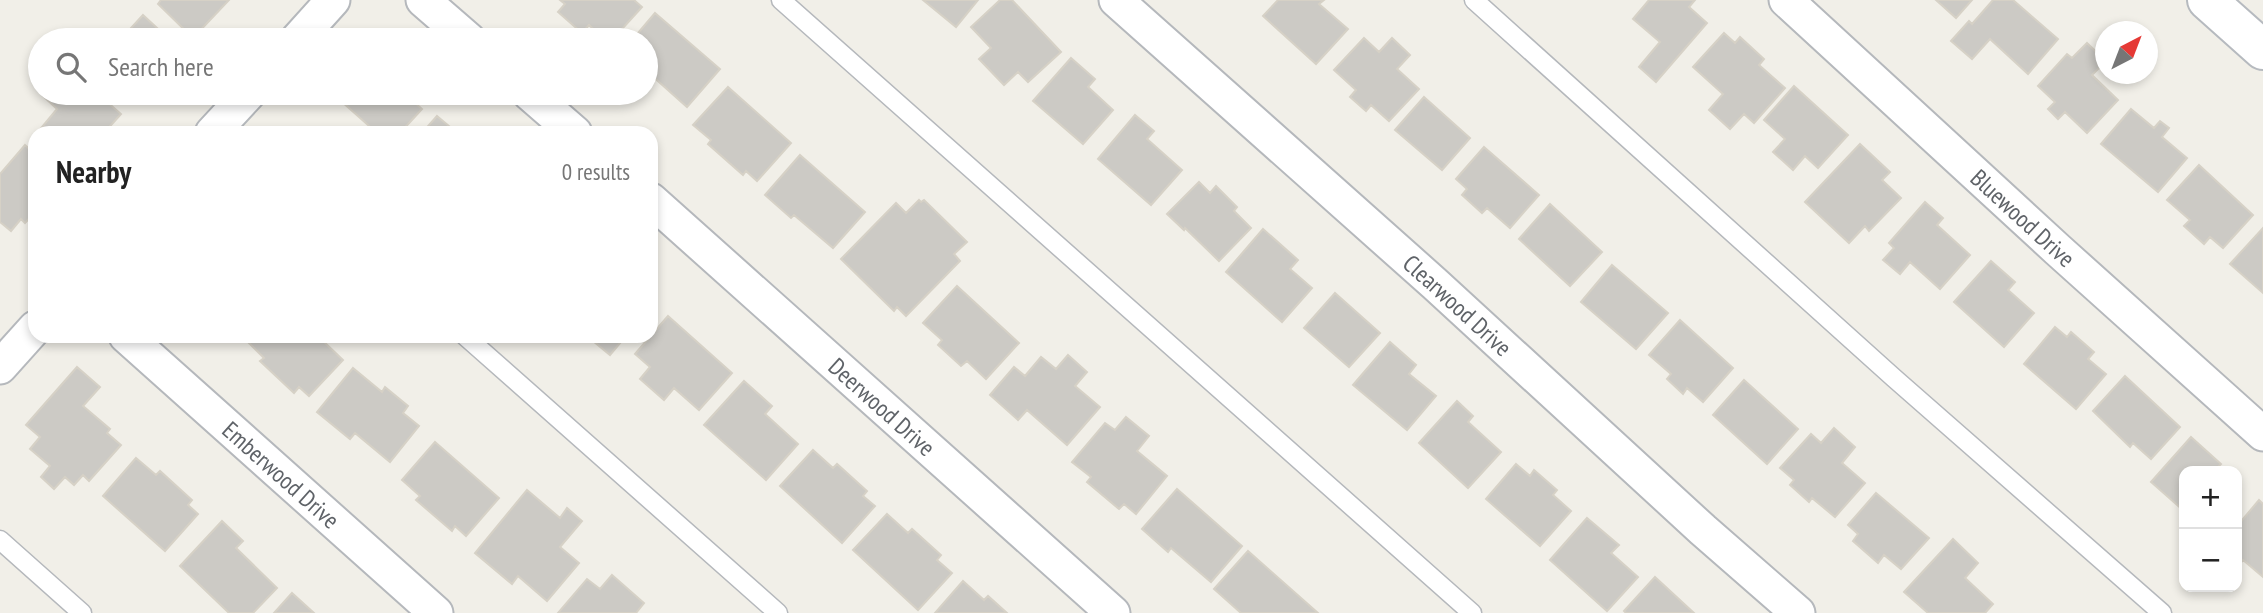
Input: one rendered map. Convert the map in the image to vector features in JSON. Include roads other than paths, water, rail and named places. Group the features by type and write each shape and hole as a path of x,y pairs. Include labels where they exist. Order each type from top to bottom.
{"main road":[{"path":"2207,0 2263,50"}],"street":[{"path":"308,28 333,0"},
{"path":"423,0 455,28"},
{"name":"Clearwood Drive","path":"1116,0 1798,613"},
{"name":"Bluewood Drive","path":"1786,0 2263,434"},
{"path":"227,126 241,105"},
{"path":"543,105 567,126"},
{"name":"Deerwood Drive","path":"658,206 1113,613"},
{"path":"0,367 28,336"},
{"name":"Emberwood Drive","path":"134,343 436,613"}],"lane":[{"path":"781,0 1472,613"},
{"path":"1474,0 1894,378 2162,613"},
{"path":"473,343 778,613"},
{"path":"0,540 82,613"}]}
